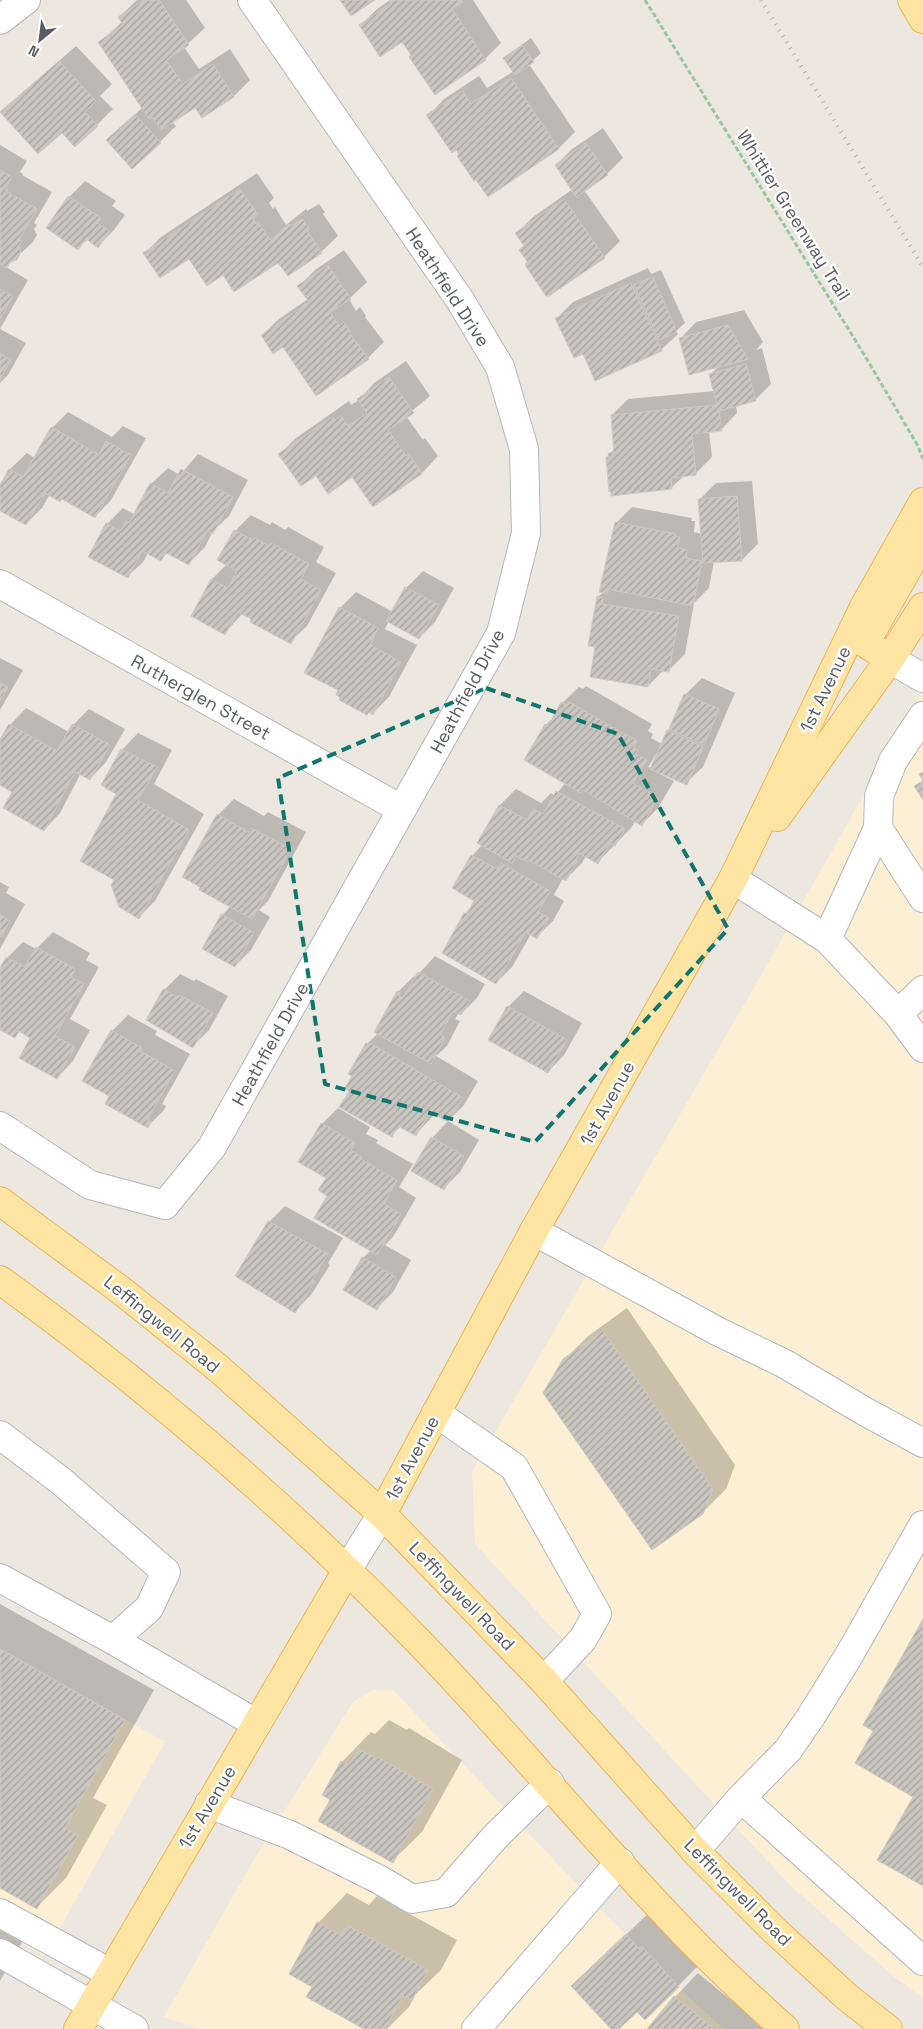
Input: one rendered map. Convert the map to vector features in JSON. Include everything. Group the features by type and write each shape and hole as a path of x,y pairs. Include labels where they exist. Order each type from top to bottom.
{"main road":[{"path":"912,0 923,19"},
{"name":"1st Avenue","path":"382,1514 534,1231 733,879 864,607 923,506"},
{"path":"890,659 865,643 923,542"},
{"name":"1st Avenue","path":"733,879 890,659 923,607"},
{"name":"Leffingwell Road","path":"0,1202 124,1292 218,1368 382,1514 544,1681 695,1851 774,1930 848,1998 888,2029"},
{"path":"0,1280 47,1314 181,1420 280,1506 347,1570 418,1640 697,1946 784,2029"},
{"name":"1st Avenue","path":"78,2029 347,1570"}],"street":[{"path":"0,20 26,0"},
{"name":"Heathfield Drive","path":"0,1126 90,1185 165,1205 212,1148 501,633 526,533 524,450 500,367 460,300 252,0"},
{"name":"Rutherglen Street","path":"0,584 401,809"},
{"path":"890,659 923,678"},
{"path":"826,939 878,828 879,796 893,761 923,716"},
{"path":"878,828 923,898"},
{"path":"733,879 826,939 898,1014 923,1048"},
{"path":"898,1014 923,990"},
{"path":"534,1231 717,1331 785,1364 864,1411 923,1443"},
{"path":"436,1413 514,1467 597,1614 583,1639 544,1681"},
{"path":"0,1435 61,1482 166,1572 149,1608 113,1640"},
{"name":"1st Avenue","path":"347,1570 382,1514"},
{"path":"695,1851 741,1798 788,1750 848,1657 923,1525"},
{"path":"0,1578 113,1640 257,1724"},
{"path":"209,1804 290,1835 380,1880 412,1899 446,1893 495,1837 550,1783"},
{"path":"741,1798 923,1962"},
{"path":"479,2028 620,1862"},
{"path":"0,1913 110,1973"},
{"path":"0,1953 134,2029"}],"path":[{"name":"Whittier Greenway Trail","path":"645,0 865,356 918,446 923,459"},
{"name":"Whittier Greenway Trail","path":"918,446 923,450"}],"highlighted area":[{"path":"486,688 618,734 728,929 535,1142 325,1084 278,778"}],"shaded area":[{"path":"923,691 923,1998 893,1976 791,1886 475,1544 472,1472 763,972"},
{"path":"0,1648 165,1742 44,1956 0,1931"},
{"path":"374,1689 394,1691 606,1915 684,1993 724,2029 201,2029 164,2017 252,1863 353,1702"}],"building":[{"path":"144,0 159,0 189,45 166,60 183,84 213,64 234,97 202,118 195,108 161,130 152,117 149,119 98,42 123,25 118,17"},
{"path":"340,0 375,0 351,16"},
{"path":"389,0 461,0 463,2 452,9 486,60 435,95 409,57 411,55 402,42 380,57 359,25 391,3"},
{"path":"522,45 534,62 515,75 503,58"},
{"path":"59,61 96,101 85,112 98,126 75,147 62,133 38,154 0,112"},
{"path":"511,78 559,149 488,197 476,180 474,181 457,156 459,154 456,150 452,153 426,115 463,91 471,104"},
{"path":"135,114 161,143 132,169 106,140"},
{"path":"586,143 608,175 576,197 555,165"},
{"path":"0,170 12,177 5,189 8,190 7,192 37,209 19,240 22,241 19,246 21,252 17,260 10,262 7,268 0,264"},
{"path":"240,189 258,215 253,219 256,224 258,222 270,240 289,224 291,226 302,219 310,229 307,231 322,253 288,276 278,263 234,292 223,275 207,286 189,259 160,278 143,253"},
{"path":"68,196 101,218 97,223 110,231 98,248 86,239 78,250 46,228"},
{"path":"564,199 605,258 549,296 546,296 525,265 527,261 519,250 524,246 515,233"},
{"path":"328,265 351,299 330,312 339,326 344,322 350,334 369,359 316,396 283,347 273,354 261,335 309,302 297,286"},
{"path":"653,277 677,332 659,340 634,285"},
{"path":"631,283 662,351 595,381 583,354 574,358 555,318"},
{"path":"0,289 13,296 0,319"},
{"path":"728,325 748,359 689,375 679,338"},
{"path":"0,354 11,360 0,379"},
{"path":"746,364 756,401 719,411 722,431 692,434 696,475 671,478 672,489 611,496 606,457 609,457 608,453 614,453 611,415 717,405 709,374"},
{"path":"389,377 414,413 388,430 406,456 409,454 422,474 373,507 352,477 328,494 316,476 301,486 278,454 332,417 334,420 341,416 348,426 367,413 357,399"},
{"path":"51,427 99,455 106,441 131,455 95,518 62,499 60,502 45,493 26,525 0,511 0,485 9,469 23,477"},
{"path":"181,469 233,497 213,534 207,531 189,565 166,553 161,561 142,551 128,578 88,557 106,523 120,531 126,521 129,523 150,483 168,493"},
{"path":"737,496 742,561 703,563 698,499"},
{"path":"615,522 676,534 676,537 680,537 678,548 687,550 686,558 702,561 693,606 608,589 607,594 599,592"},
{"path":"234,530 269,546 271,543 309,564 301,579 321,590 291,644 250,622 251,619 238,612 225,635 191,616 211,579 228,588 237,571 217,560"},
{"path":"405,587 439,605 419,639 386,621"},
{"path":"597,596 603,598 602,604 679,616 669,672 651,669 648,687 590,677 595,647 588,646"},
{"path":"339,607 378,628 370,645 401,662 373,715 369,712 367,715 339,700 340,697 336,695 338,690 304,673"},
{"path":"0,683 8,687 0,701"},
{"path":"684,694 719,709 704,745 669,729"},
{"path":"561,702 567,705 569,702 637,741 633,747 638,750 636,754 647,760 633,783 658,798 642,826 583,790 581,793 524,760 545,724 548,726"},
{"path":"9,724 57,751 72,724 110,745 90,780 75,772 44,831 3,808 12,792 0,785 0,739"},
{"path":"667,730 703,747 687,785 650,769"},
{"path":"121,749 157,767 138,800 189,830 139,919 119,907 111,885 114,880 80,861 116,794 101,785"},
{"path":"923,772 923,781 919,774"},
{"path":"923,781 923,800 914,786"},
{"path":"556,791 625,829 615,846 610,843 598,864 579,853 577,861 566,881 528,860 527,862 516,856 512,863 477,843 499,805 527,820 533,809 543,814"},
{"path":"217,814 248,832 251,828 291,849 252,919 199,890 200,887 182,877"},
{"path":"471,855 497,869 501,863 550,891 538,912 549,918 537,939 526,932 496,984 442,953 464,913 467,914 474,901 452,888"},
{"path":"221,914 254,933 235,967 202,949"},
{"path":"0,915 10,921 1,937 0,936"},
{"path":"36,947 75,969 71,977 84,984 55,1036 75,1047 57,1079 19,1058 30,1038 19,1031 15,1038 0,1030 0,968 6,957 25,967"},
{"path":"418,972 470,1001 461,1015 453,1011 440,1035 445,1038 431,1064 374,1032 397,991 400,993 399,996 403,998"},
{"path":"163,989 177,997 179,995 213,1013 193,1048 146,1020"},
{"path":"507,1006 567,1040 548,1073 488,1040"},
{"path":"111,1030 142,1048 140,1051 175,1071 147,1120 151,1122 148,1128 105,1104 109,1096 82,1081"},
{"path":"366,1043 369,1045 370,1043 463,1098 448,1122 430,1112 416,1136 398,1126 392,1137 339,1107 349,1091 344,1089 352,1076 348,1074"},
{"path":"321,1123 355,1143 351,1150 362,1157 361,1159 397,1180 384,1204 401,1214 377,1255 314,1218 327,1196 318,1190 326,1178 298,1162"},
{"path":"431,1137 464,1156 444,1190 411,1171"},
{"path":"268,1221 328,1254 312,1280 315,1281 295,1313 235,1276"},
{"path":"362,1257 396,1277 377,1310 343,1290"},
{"path":"603,1331 713,1489 703,1514 652,1550 543,1393 563,1359"},
{"path":"923,1619 923,1886 877,1860 913,1797 855,1763 873,1731 863,1725"},
{"path":"0,1649 125,1720 65,1828 78,1835 37,1909 0,1888"},
{"path":"359,1749 377,1759 378,1757 433,1789 393,1863 318,1821 330,1800 322,1795 341,1761 349,1765"},
{"path":"317,1922 341,1935 347,1925 428,1970 412,2000 403,1996 385,2029 364,2029 306,1997 312,1987 289,1974"},
{"path":"626,1934 639,1949 642,1946 679,1987 645,2020 637,2012 619,2029 611,2029 571,1986"},
{"path":"674,1996 714,2029 647,2029"}],"railway":[{"path":"761,0 923,267"}]}
